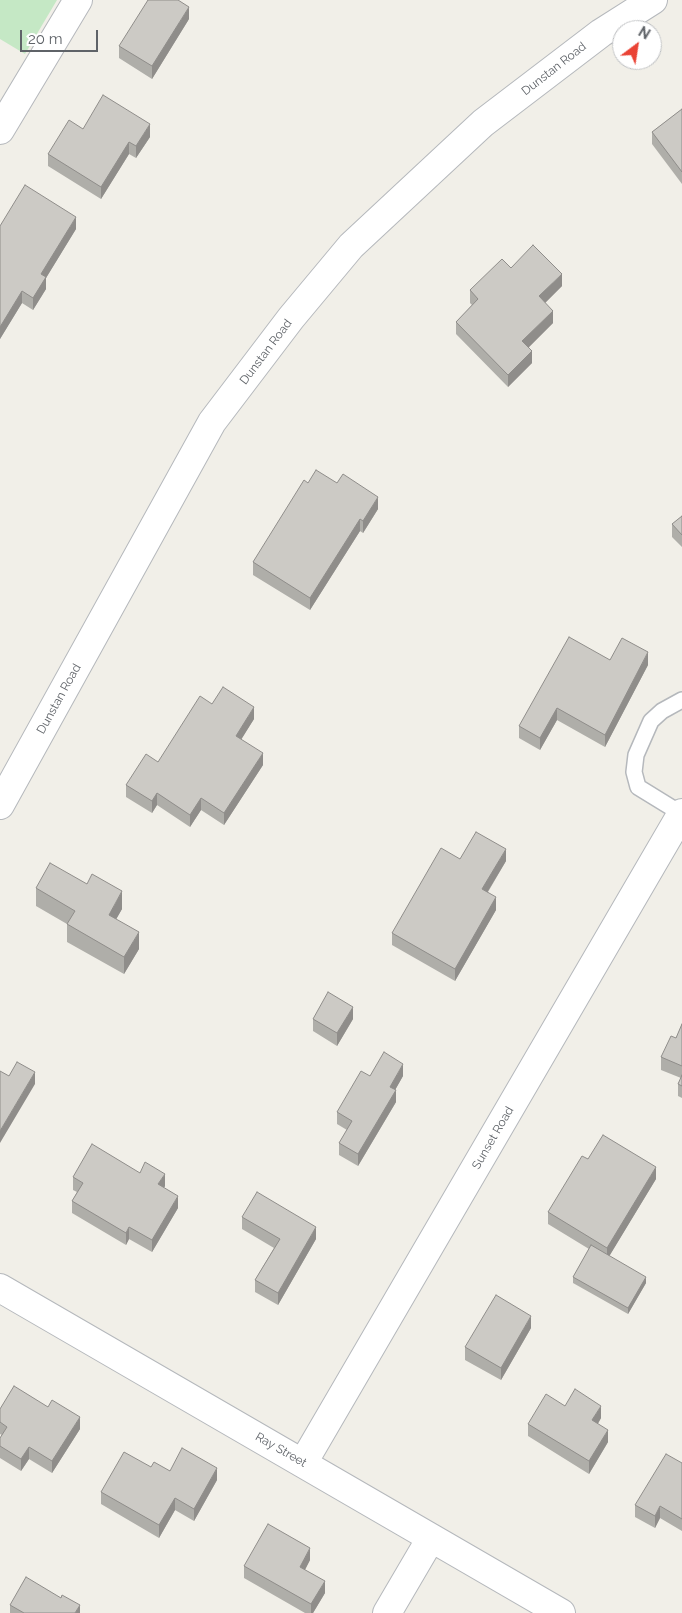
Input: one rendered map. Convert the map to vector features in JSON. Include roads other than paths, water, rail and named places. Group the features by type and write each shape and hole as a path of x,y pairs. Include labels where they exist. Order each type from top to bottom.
{"street":[{"path":"0,130 78,0"},
{"name":"Dunstan Road","path":"0,805 212,422 291,318 351,246 483,123 601,33 653,0"},
{"name":"Sunset Road","path":"303,1463 682,814"},
{"name":"Ray Street","path":"0,1288 561,1613"},
{"path":"387,1613 431,1538"}],"lane":[{"path":"682,700 662,711 652,721 636,755 634,772 638,786 682,814"}]}
